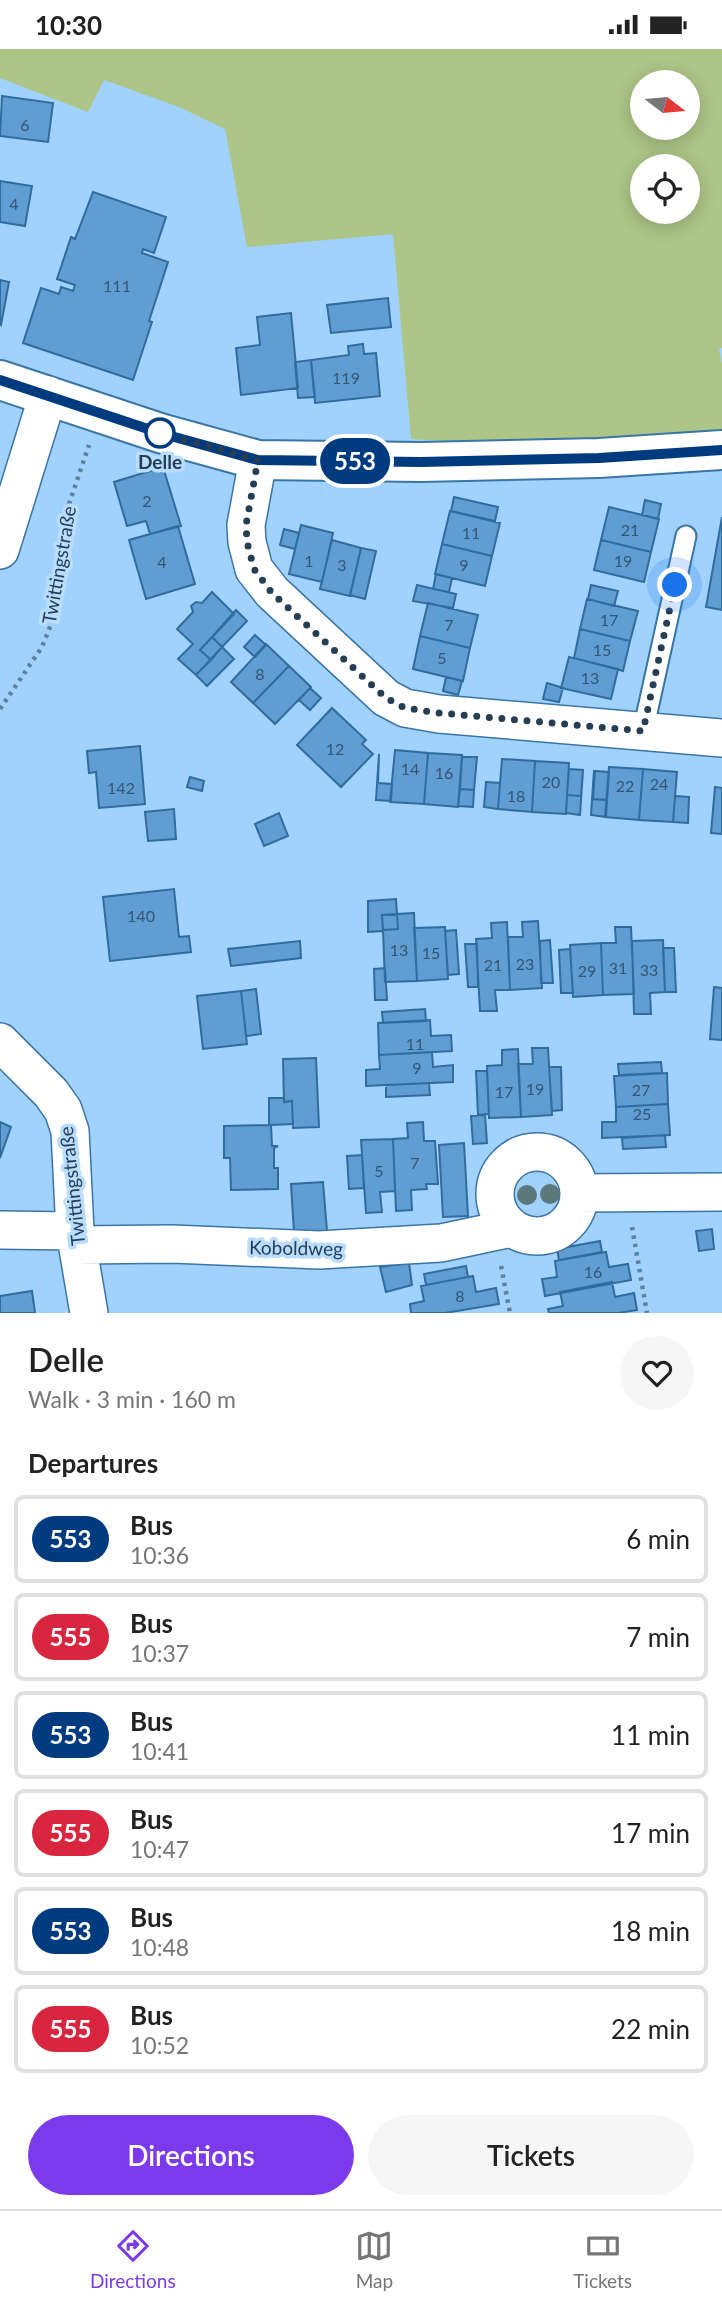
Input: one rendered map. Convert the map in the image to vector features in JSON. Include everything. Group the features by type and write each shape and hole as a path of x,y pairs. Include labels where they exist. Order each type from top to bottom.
{"street":[{"path":"0,380 99,413 258,460 421,462 585,459 722,450"},
{"path":"0,550 48,395"},
{"path":"258,460 246,525 254,569 272,593 386,698 405,708 439,713 722,738"},
{"name":"Twittingstraße","path":"0,1042 51,1093 63,1110 70,1131 76,1238 89,1313"},
{"path":"503,1230 503,1219 495,1199 498,1181 506,1167 516,1158 530,1153 551,1155 565,1163 573,1172 579,1193 722,1192"},
{"name":"Koboldweg","path":"0,1230 76,1238 319,1250 441,1243 503,1230 545,1236 559,1231 575,1213 579,1193"}],"lane":[{"path":"643,731 686,536"}],"path":[{"name":"Twittingstraße","path":"0,709 42,647 52,622 68,507 99,413"},
{"path":"626,1192 647,1313"},
{"path":"503,1230 510,1313"}],"green space":[{"path":"0,49 722,49 722,348 719,349 722,364 722,441 602,451 411,439 393,234 247,247 225,129 179,107 104,80 88,112 0,78"}],"building":[{"path":"2,96 53,103 48,142 0,136"},
{"path":"0,181 32,186 25,226 0,222"},
{"path":"93,192 166,217 154,253 143,249 142,253 168,262 133,380 23,343 41,288 59,294 61,287 73,291 75,285 57,279 71,237 75,239"},
{"path":"0,280 9,282 1,325 0,324"},
{"path":"388,298 391,327 331,333 327,305"},
{"path":"291,313 298,388 241,395 236,348 260,345 257,317"},
{"path":"363,344 364,354 376,353 380,396 315,403 311,360 349,355 348,346"},
{"path":"311,360 315,397 298,398 295,362"},
{"path":"163,467 181,526 150,534 146,521 127,526 114,482"},
{"path":"454,497 498,507 495,521 451,511"},
{"path":"645,500 661,504 658,519 642,515"},
{"path":"609,507 659,519 651,552 601,540"},
{"path":"450,511 500,523 492,556 442,544"},
{"path":"722,517 722,610 706,607"},
{"path":"301,525 333,533 322,582 289,574"},
{"path":"178,526 195,584 146,599 129,540"},
{"path":"284,529 299,533 295,549 280,545"},
{"path":"332,540 361,548 350,596 320,589"},
{"path":"601,540 651,552 644,582 594,570"},
{"path":"442,544 492,556 485,586 435,574"},
{"path":"361,548 376,551 365,599 350,595"},
{"path":"436,574 452,578 449,592 433,589"},
{"path":"417,585 456,594 453,608 413,601"},
{"path":"591,585 618,591 614,606 588,599"},
{"path":"212,592 234,614 200,650 211,660 196,675 178,659 193,644 177,629 193,612 191,606 196,602 202,603"},
{"path":"587,599 638,611 630,641 580,629"},
{"path":"428,603 478,615 470,648 420,636"},
{"path":"236,610 247,621 222,647 212,637"},
{"path":"580,629 630,641 623,671 574,658"},
{"path":"255,635 266,645 255,657 244,647"},
{"path":"420,636 470,648 463,681 413,669"},
{"path":"212,637 222,647 211,660 200,650"},
{"path":"266,644 289,666 253,703 231,682"},
{"path":"222,647 234,659 207,686 196,675"},
{"path":"569,657 618,669 611,699 561,688"},
{"path":"289,666 311,687 275,724 253,703"},
{"path":"446,677 462,681 458,695 443,691"},
{"path":"547,683 563,688 559,702 543,699"},
{"path":"310,688 321,698 310,710 299,700"},
{"path":"332,708 366,740 362,744 373,754 341,787 297,745"},
{"path":"140,746 145,804 99,808 96,772 89,773 87,751"},
{"path":"395,750 428,753 424,804 390,802"},
{"path":"428,753 462,755 458,807 424,804"},
{"path":"379,754 378,783 392,784 391,801 376,800"},
{"path":"462,757 477,757 474,790 460,789"},
{"path":"502,759 535,761 532,812 498,809"},
{"path":"535,761 569,763 566,814 532,812"},
{"path":"609,767 643,769 639,820 605,817"},
{"path":"569,769 583,770 581,796 567,795"},
{"path":"643,769 677,772 673,822 639,820"},
{"path":"583,770 580,815 566,813 567,795 581,796"},
{"path":"594,770 593,799 607,800 606,817 591,815"},
{"path":"595,771 609,772 607,800 593,799"},
{"path":"190,777 204,781 202,791 187,787"},
{"path":"486,782 500,783 498,809 484,807"},
{"path":"715,787 722,788 722,834 711,833"},
{"path":"460,789 474,790 473,807 458,806"},
{"path":"675,796 689,797 688,823 673,822"},
{"path":"174,809 176,839 148,841 145,812"},
{"path":"279,813 288,836 264,846 255,824"},
{"path":"174,889 179,937 189,936 191,952 110,961 103,897"},
{"path":"396,899 397,914 382,915 383,931 368,932 368,901"},
{"path":"414,913 417,981 385,982 383,930 398,929 397,914"},
{"path":"397,914 398,929 383,930 382,915"},
{"path":"538,921 542,988 510,990 508,937 523,937 522,922"},
{"path":"507,922 510,990 495,990 497,1011 480,1011 476,939 492,938 491,923"},
{"path":"445,927 448,979 417,981 414,928"},
{"path":"615,927 631,927 634,994 603,995 601,943 616,943"},
{"path":"456,930 459,974 448,975 445,931"},
{"path":"550,940 553,983 541,983 540,941"},
{"path":"663,940 665,992 650,993 651,1014 634,1014 632,941"},
{"path":"300,941 301,958 231,966 228,949"},
{"path":"601,943 603,995 573,997 570,945"},
{"path":"465,944 477,944 478,987 468,987"},
{"path":"663,948 674,948 676,992 665,992"},
{"path":"570,949 573,993 561,993 559,950"},
{"path":"385,968 387,1000 375,1000 374,969"},
{"path":"714,987 722,988 722,1040 710,1039"},
{"path":"256,989 261,1034 246,1036 241,991"},
{"path":"241,991 247,1044 203,1049 197,996"},
{"path":"425,1009 426,1021 383,1023 382,1012"},
{"path":"430,1020 431,1036 451,1035 452,1051 379,1055 378,1023"},
{"path":"532,1048 548,1048 552,1115 521,1117 518,1064 533,1064"},
{"path":"518,1049 521,1117 489,1118 487,1066 502,1065 502,1050"},
{"path":"432,1052 433,1067 453,1065 453,1082 366,1086 366,1070 380,1069 379,1055"},
{"path":"316,1058 319,1127 293,1128 292,1101 284,1102 283,1059"},
{"path":"661,1062 662,1073 619,1075 618,1064"},
{"path":"549,1067 561,1067 562,1110 552,1111"},
{"path":"476,1071 487,1071 489,1114 478,1115"},
{"path":"667,1073 668,1104 616,1107 614,1076"},
{"path":"429,1083 430,1095 386,1097 386,1085"},
{"path":"269,1098 292,1101 293,1124 269,1125"},
{"path":"668,1104 670,1135 602,1138 602,1122 616,1122 616,1107"},
{"path":"485,1115 487,1143 473,1144 471,1116"},
{"path":"0,1122 11,1127 0,1158"},
{"path":"423,1122 424,1141 435,1141 438,1184 426,1184 427,1189 411,1190 412,1210 396,1211 393,1139 408,1138 407,1123"},
{"path":"271,1125 272,1146 278,1146 274,1148 274,1168 278,1168 278,1189 231,1190 230,1158 224,1158 224,1126"},
{"path":"665,1135 666,1147 623,1149 622,1138"},
{"path":"393,1139 395,1191 380,1192 382,1212 366,1213 361,1140"},
{"path":"464,1143 468,1216 443,1217 439,1145"},
{"path":"362,1155 364,1188 349,1189 347,1156"},
{"path":"323,1182 327,1231 294,1233 291,1184"},
{"path":"712,1229 714,1249 699,1251 696,1231"},
{"path":"600,1241 602,1252 559,1260 557,1249"},
{"path":"606,1252 609,1267 628,1264 631,1280 545,1296 542,1279 557,1277 555,1261"},
{"path":"409,1263 412,1285 386,1292 380,1267"},
{"path":"466,1266 468,1277 426,1285 424,1274"},
{"path":"473,1276 476,1292 496,1288 499,1304 445,1313 411,1313 410,1304 424,1301 421,1286"},
{"path":"612,1282 615,1297 634,1293 637,1310 619,1313 549,1313 548,1309 563,1306 560,1292"},
{"path":"32,1291 35,1313 0,1313 0,1296"}],"bus line":[{"name":"553","path":"0,380 160,433 258,460 421,462 599,458 722,450"}],"place":[{"name":"Delle","path":"160,433"}],"route":[{"path":"160,433 258,460 246,525 254,569 272,593 386,698 405,708 643,731 675,585"}]}
